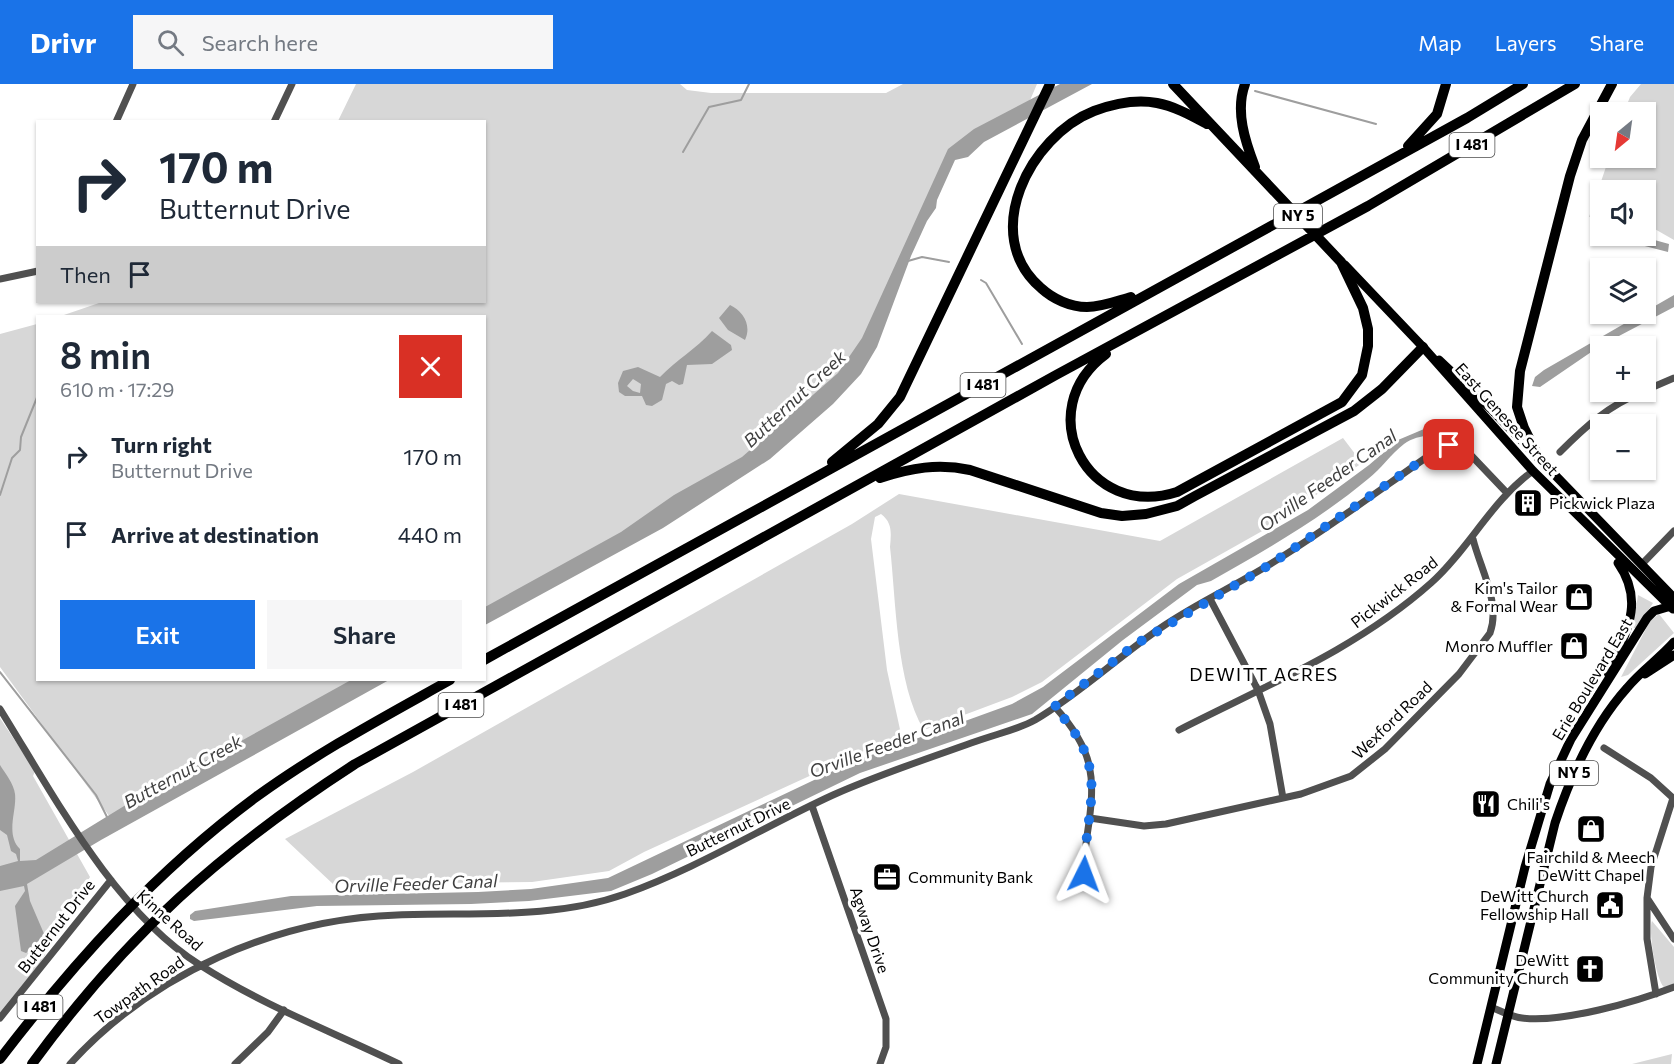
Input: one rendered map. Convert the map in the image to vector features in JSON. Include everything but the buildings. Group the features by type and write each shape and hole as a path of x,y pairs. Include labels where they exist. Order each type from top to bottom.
{"highway":[{"path":"811,479 867,434 900,397 1050,84"},
{"name":"East Genesee Street","path":"1173,84 1341,261"},
{"path":"1245,84 1241,111 1246,142 1256,170"},
{"path":"1398,156 1437,114 1446,84"},
{"name":"I 481","path":"486,659 1398,156 1524,84"},
{"name":"I 481","path":"32,1064 102,975 167,907 255,832 355,764 1346,218 1575,84"},
{"path":"1543,462 1524,428 1517,407 1520,371 1570,176 1582,140 1612,84"},
{"path":"1154,289 1112,303 1087,307 1067,303 1048,294 1023,267 1016,252 1013,223 1020,188 1029,169 1056,134 1077,119 1102,108 1124,102 1158,103 1215,128"},
{"path":"1138,331 1087,371 1073,399 1070,427 1077,452 1099,480 1122,493 1151,498 1188,486 1326,412 1350,393 1362,375 1367,361 1368,328 1363,308 1341,261"},
{"path":"857,486 911,469 948,466 970,470 1101,513 1122,516 1160,512 1195,496 1354,411 1382,389 1423,347"},
{"name":"I 481","path":"0,1059 89,948 167,870 202,840 309,761 448,681"}],"main road":[{"name":"East Genesee Street","path":"1341,261 1423,347 1533,471 1607,546 1673,605"},
{"name":"East Genesee Street","path":"1423,347 1458,376 1643,563 1673,605"},
{"path":"1533,471 1543,462"},
{"name":"NY 5","path":"1601,690 1628,625 1632,598 1626,574 1607,546"},
{"name":"Erie Boulevard East","path":"1477,1064 1541,808 1561,760 1648,615 1673,605"},
{"name":"Erie Boulevard East","path":"1496,1064 1555,823 1566,790 1598,727 1628,686 1674,642"},
{"path":"1628,686 1674,655"}],"street":[{"path":"117,120 134,84"},
{"path":"275,120 292,84"},
{"path":"0,279 36,271"},
{"path":"1656,386 1674,378"},
{"path":"1560,452 1590,422 1608,407 1619,402"},
{"name":"Butternut Drive","path":"200,965 276,936 313,925 353,918 397,915 495,915 598,902 622,895 693,865 869,780 1022,726 1054,707 1136,644 1280,558 1437,450 1449,445 1467,451 1507,493"},
{"name":"Pickwick Road","path":"1179,730 1333,654 1384,622 1459,557 1507,493 1533,471"},
{"path":"1643,563 1674,531"},
{"name":"Wexford Road","path":"1090,818 1144,826 1166,824 1283,798 1325,786 1361,769 1401,732 1477,653 1493,625 1487,582 1473,539"},
{"path":"1210,599 1258,690 1270,724 1283,798"},
{"path":"1054,707 1085,747 1092,771 1084,874 1088,887"},
{"name":"Kinne Road","path":"0,709 111,880 167,940 200,965 284,1010 399,1064"},
{"path":"1604,748 1651,778 1674,799 1651,867 1647,898 1647,939 1656,994"},
{"name":"Agway Drive","path":"812,806 886,1019 886,1047 880,1064"},
{"name":"Butternut Drive","path":"0,1018 111,880"},
{"path":"1647,898 1674,939"},
{"name":"Towpath Road","path":"69,1064 118,1018 200,965"},
{"path":"1491,1007 1507,1014 1527,1018 1557,1017 1656,994 1674,987"},
{"path":"235,1064 268,1032 284,1010"}],"shaded area":[{"path":"356,84 680,84 687,90 711,93 886,93 903,84 1037,84 1025,112 948,162 856,364 765,451 486,617 486,315 64,315 99,303 486,303 486,120 338,120"},
{"path":"1060,84 1092,84 984,142 968,157 955,160 937,200 936,208 927,221 911,256 877,347 861,374 833,404 770,459 663,528 486,624 486,606 621,532 674,495 742,457 838,373 862,338 948,149 974,129"},
{"path":"1641,84 1674,84 1674,240 1656,230 1656,180 1602,180 1606,168 1656,168 1656,102 1628,102"},
{"path":"1656,240 1669,244 1668,252 1645,246 1656,246"},
{"path":"1674,295 1674,307 1656,316 1656,305"},
{"path":"730,305 745,319 747,334 745,340 728,330 719,318"},
{"path":"36,324 36,681 373,681 115,824 0,667 0,334"},
{"path":"1624,324 1642,324 1619,336 1603,336"},
{"path":"712,331 731,345 732,350 712,364 687,365 683,384 679,385 672,381 666,384 662,400 652,406 646,405 642,396 625,396 619,392 618,383 623,371 638,367 660,377","holes":["633,379 641,384 640,393 627,386"]},
{"path":"1590,343 1590,353 1540,387 1532,386 1535,377"},
{"path":"1443,421 1454,425 1443,432 1410,440 1350,494 1312,521 1211,581 1197,585 1123,640 1032,714 860,773 652,874 611,891 529,901 471,904 317,906 194,921 190,919 190,915 195,911 291,896 531,889 608,878 852,762 1012,704 1043,687 1179,584 1308,510 1369,465 1398,440"},
{"path":"1343,438 1362,463 1273,525 1177,579 1042,682 1012,697 924,730 915,711 903,666 896,616 890,529 885,517 881,514 875,517 871,539 887,670 901,734 644,852 609,871 532,882 333,884 285,839 413,772 852,524 899,494 1160,541"},
{"path":"1638,595 1653,603 1636,629 1633,627"},
{"path":"1659,614 1674,633 1628,675 1621,677 1650,621"},
{"path":"349,681 387,681 101,840 27,884 30,901 45,936 44,940 26,953 21,951 15,906 25,891 24,886 0,891 0,866 18,861 16,854 11,851 7,835 0,830 0,765 14,790 12,829 20,849 20,861 36,860 129,803"},
{"path":"0,718 35,771 33,776 90,877 27,986 0,1018"},
{"path":"1652,921 1674,947 1674,984 1665,988 1659,977 1654,956"},
{"path":"1672,1054 1671,1064 1632,1064"}],"waterway":[{"path":"683,152 709,107 741,100 749,84"},
{"path":"1255,91 1376,124"},
{"path":"908,261 922,257 949,262"},
{"path":"981,280 986,283 1022,344"},
{"path":"0,495 12,458 20,450 21,437 36,400"},
{"path":"0,672 96,795 108,819"}],"place":[{"name":"Pickwick Plaza","path":"1528,503"},
{"name":"Kim's Tailor & Formal Wear","path":"1579,597"},
{"name":"Monro Muffler","path":"1574,646"},
{"name":"Chili's","path":"1486,804"},
{"name":"Fairchild & Meech DeWitt Chapel","path":"1591,829"},
{"name":"Community Bank","path":"887,877"},
{"name":"DeWitt Church Fellowship Hall","path":"1610,905"},
{"name":"DeWitt Community Church","path":"1590,969"}],"district":[{"name":"DEWITT ACRES","path":"1264,675"}],"route":[{"path":"1084,874 1092,796 1092,771 1081,740 1054,707 1136,644 1171,621 1271,564 1437,450 1449,445"}],"water label":[{"name":"Butternut Creek","path":"795,399"},
{"name":"Orville Feeder Canal","path":"1328,481"},
{"name":"Orville Feeder Canal","path":"887,745"},
{"name":"Butternut Creek","path":"183,772"},
{"name":"Orville Feeder Canal","path":"416,884"}]}
